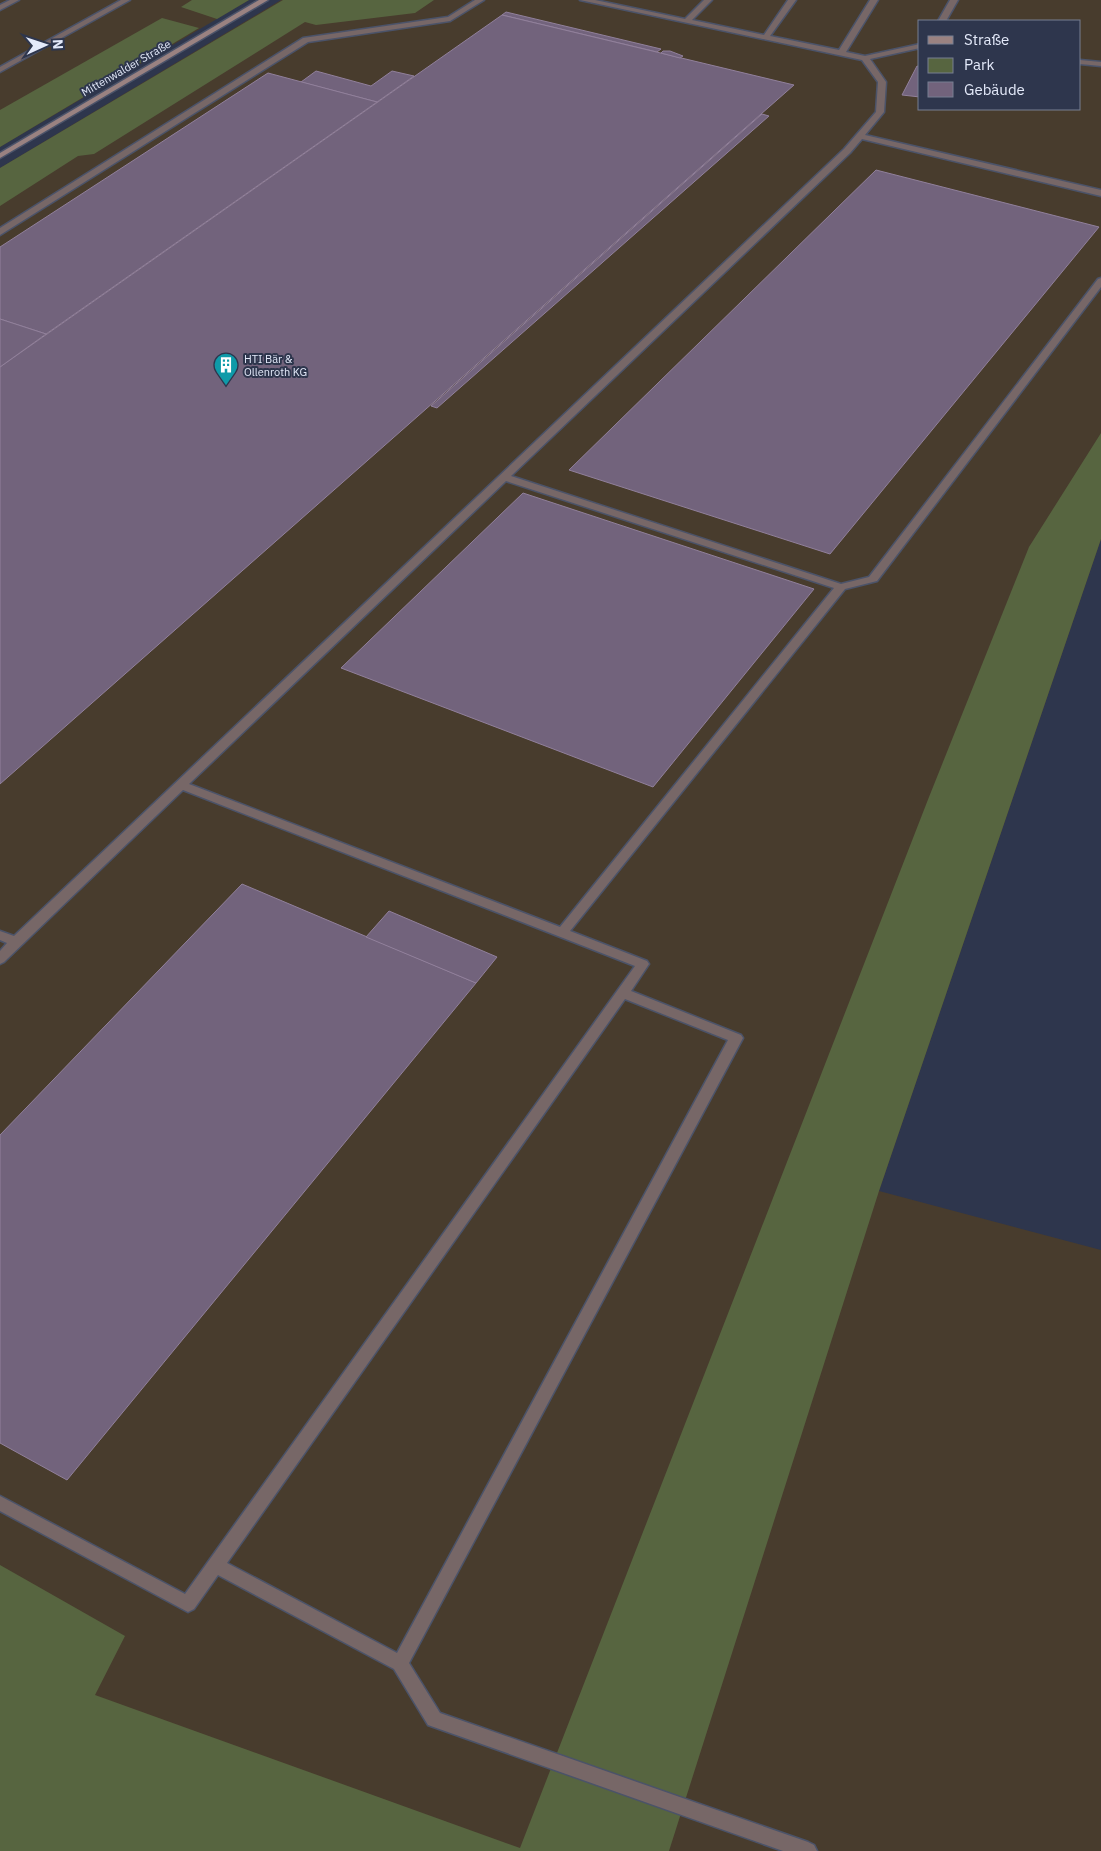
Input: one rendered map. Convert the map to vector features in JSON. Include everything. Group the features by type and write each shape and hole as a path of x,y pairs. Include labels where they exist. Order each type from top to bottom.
{"street":[{"name":"Mittenwalder Straße","path":"0,156 264,0"}],"lane":[{"path":"0,8 15,0"},
{"path":"0,70 126,0"},
{"path":"0,232 306,40 450,19 480,0"},
{"path":"584,0 866,58 918,46"},
{"path":"632,10 638,0"},
{"path":"687,21 708,0"},
{"path":"766,38 792,0"},
{"path":"841,53 874,0"},
{"path":"943,20 954,0"},
{"path":"0,959 180,785 847,151 880,112 882,82 866,58"},
{"path":"1081,62 1101,64"},
{"path":"860,136 1101,193"},
{"path":"504,477 841,587 873,579 1101,281"},
{"path":"562,933 841,587"},
{"path":"0,1503 188,1604 217,1566 643,964 180,785"},
{"path":"0,935 16,942"},
{"path":"400,1663 736,1038 624,993"},
{"path":"217,1566 400,1663 434,1719 808,1851"}],"shaded area":[{"path":"0,0 249,0 0,147"},
{"path":"281,0 1101,0 1101,539 879,1191 1101,1250 1101,1851 0,1851 0,168"}],"green space":[{"path":"192,0 249,0 217,19 181,7"},
{"path":"283,0 434,0 415,13 316,25 305,22 94,154 78,156 0,206 0,168"},
{"path":"162,18 199,28 0,147 0,110"},
{"path":"1101,433 1101,539 879,1191 669,1851 0,1851 0,1565 125,1636 95,1695 520,1848 929,797 1029,547"}],"building":[{"path":"506,12 661,49 657,52 502,15"},
{"name":"HTI Bär & Ollenroth KG","path":"502,15 794,85 0,784 0,367"},
{"path":"663,51 670,51 683,56 680,58 661,53"},
{"path":"917,66 918,66 918,97 902,95"},
{"path":"316,71 371,86 392,71 414,76 377,102 301,82"},
{"path":"268,73 377,102 46,334 0,319 0,247"},
{"path":"762,114 769,116 437,408 431,406"},
{"path":"876,170 1099,227 830,554 569,470"},
{"path":"0,319 46,334 0,367"},
{"path":"523,493 814,589 653,787 341,668"},
{"path":"242,884 476,983 67,1480 0,1443 0,1135"},
{"path":"389,911 497,957 476,983 366,937"}],"place":[{"name":"HTI Bär & Ollenroth KG","path":"226,386"}]}
